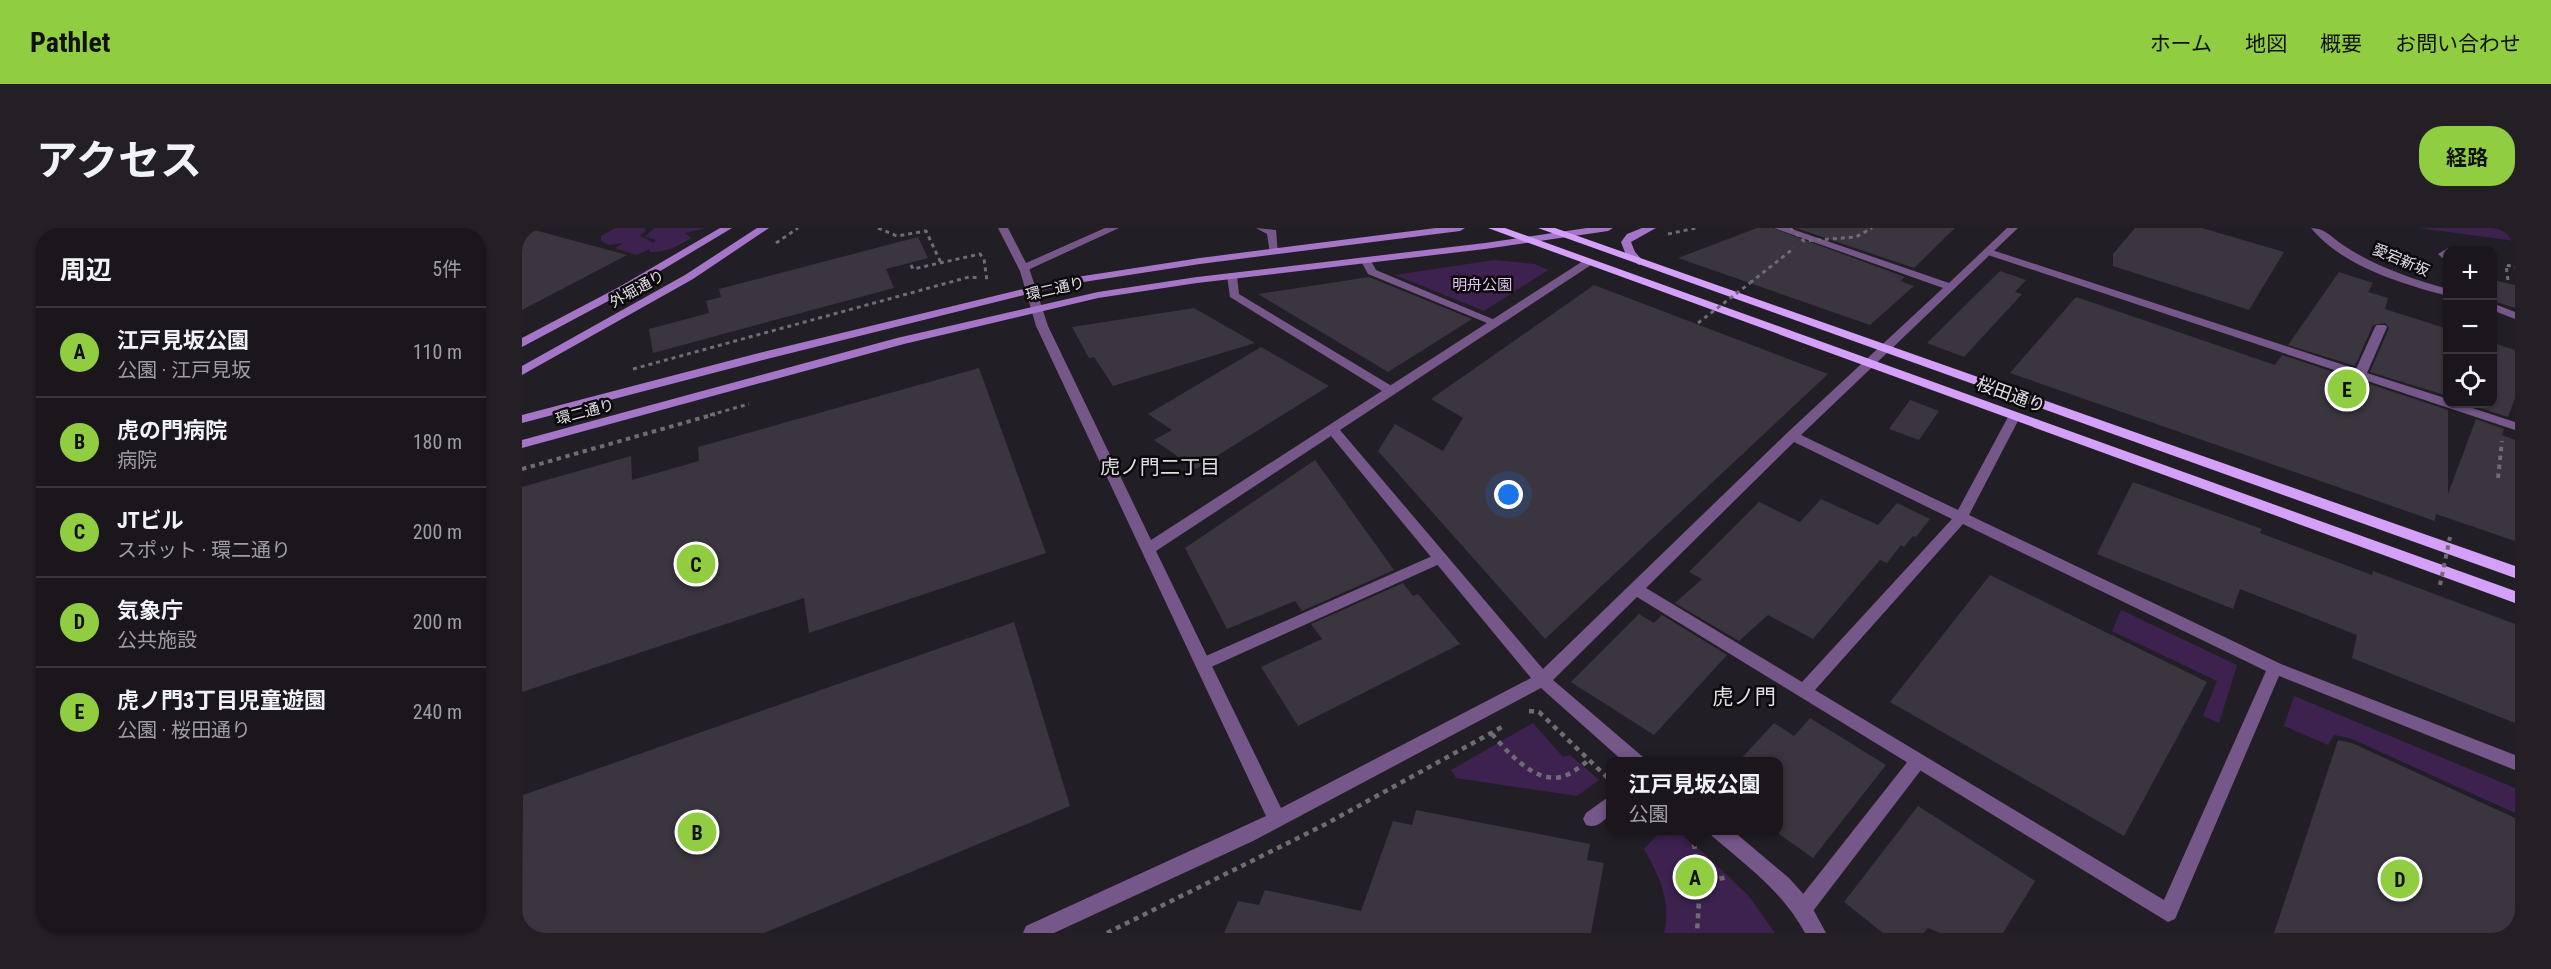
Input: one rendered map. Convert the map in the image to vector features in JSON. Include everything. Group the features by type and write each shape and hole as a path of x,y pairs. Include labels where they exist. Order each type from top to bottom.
{"highway":[{"name":"桜田通り","path":"1494,228 2515,597"},
{"name":"桜田通り","path":"1544,228 2515,572"}],"main road":[{"name":"外堀通り","path":"522,343 623,289 727,228"},
{"name":"外堀通り","path":"526,369 690,277 764,228"},
{"path":"1337,244 1391,234 1400,228"},
{"name":"環二通り","path":"522,419 763,356 1031,290 1076,281 1274,252 1460,228"},
{"name":"環二通り","path":"522,444 901,341 1098,295 1608,228"},
{"path":"1639,262 1630,253 1626,242 1631,236 1651,228"},
{"path":"522,410 536,411 585,404"}],"street":[{"path":"1003,228 1024,269 1042,326 1264,796 1277,818"},
{"path":"1024,269 1114,228"},
{"path":"1261,228 1272,232 1274,252"},
{"path":"1779,228 1952,287"},
{"path":"1033,933 1246,835 1542,680 1637,590 1792,436 2013,228"},
{"name":"愛宕新坂","path":"2316,228 2327,241 2344,251 2427,287 2443,292"},
{"path":"1989,252 2360,375 2509,429"},
{"path":"1366,261 1372,272 1496,323"},
{"path":"1148,549 1587,263"},
{"path":"1232,276 1234,295 1391,391"},
{"path":"2497,308 2515,316"},
{"path":"2360,375 2381,327"},
{"path":"1804,691 1961,518 2014,417"},
{"path":"1332,429 1542,680 1631,757"},
{"path":"1792,436 2275,668 2515,763"},
{"path":"1203,664 1439,558"},
{"path":"1637,590 2168,913 2275,668"},
{"path":"1803,909 1918,761"},
{"path":"1592,819 1606,807"},
{"path":"1723,835 1782,884 1803,909 1816,933"}],"path":[{"path":"878,228 897,236 926,231 941,263"},
{"path":"1669,232 1696,228"},
{"path":"1790,228 1804,240"},
{"path":"1697,323 1804,240 1856,237 1872,228"},
{"path":"911,265 913,269 980,254 984,259 987,281"},
{"path":"2508,280 2506,265 2515,267"},
{"path":"625,371 969,278 979,278"},
{"path":"522,463 749,398"},
{"path":"522,469 760,400"},
{"path":"2498,478 2509,429"},
{"path":"2440,585 2450,537"},
{"path":"1521,715 1531,711 1539,712 1606,776"},
{"path":"1107,933 1324,825 1512,721"},
{"path":"1492,734 1516,762 1547,779 1563,777 1590,760"},
{"path":"1694,844 1700,883 1697,933"},
{"path":"1700,883 1728,877"}],"green space":[{"path":"615,228 644,228 646,230 640,236 654,243 656,240 645,237 654,228 707,228 685,233 691,238 672,248 649,252 650,249 636,255 615,248 623,243 609,245 601,241 601,236"},
{"path":"2419,228 2515,228 2515,241"},
{"name":"明舟公園","path":"1494,260 1535,264 1548,270 1484,311 1395,275"},
{"path":"2121,610 2237,665 2219,723 2203,716 2217,681 2112,631"},
{"path":"2294,696 2515,788 2515,813 2350,738 2334,735 2328,745 2284,726"},
{"path":"1533,723 1563,757 1570,755 1599,780 1577,796 1456,778 1451,770"},
{"path":"1657,835 1684,835 1748,895 1775,933 1664,933 1666,911 1663,890 1644,849"}],"building":[{"path":"522,228 527,228 627,255 522,310"},
{"path":"1757,228 1772,228 1905,277 1900,281 1914,286 1870,325 1678,258"},
{"path":"1796,228 1955,228 1914,268"},
{"path":"2135,228 2202,228 2284,252 2249,310 2113,266 2113,254"},
{"path":"918,237 928,258 886,269 894,288 653,353 649,329 709,313 706,301 721,297 719,289"},
{"path":"2000,271 2026,280 2015,292 2022,294 1964,357 1927,343"},
{"path":"2339,272 2373,283 2368,292 2388,298 2385,309 2443,327 2443,394 2370,372 2389,328 2385,323 2373,325 2355,366 2288,345"},
{"path":"1369,277 1472,319 1388,372 1258,294"},
{"path":"2497,281 2515,285 2515,308 2497,302"},
{"path":"1594,285 1828,374 1545,639 1378,451 1395,424 1443,451 1463,418 1431,399"},
{"path":"2076,297 2275,365 2282,355 2448,410 2448,494 2476,419 2504,429 2502,435 2515,440 2515,541 2436,514 2435,521 2010,373"},
{"path":"1194,308 1255,343 1113,386 1094,357 1089,358 1072,327"},
{"path":"2497,344 2515,350 2515,398 2508,417 2480,408 2497,408"},
{"path":"1261,347 1329,386 1196,469 1154,440 1172,430 1148,414"},
{"path":"979,368 1046,553 809,633 804,598 522,692 522,487 631,456 632,480 699,461 698,447"},
{"path":"1910,400 1939,411 1919,440 1889,429"},
{"path":"1315,460 1394,570 1302,611 1295,601 1227,629 1185,548"},
{"path":"2133,482 2262,529 2260,533 2372,575 2373,571 2515,624 2515,723 2352,658 2357,635 2240,589 2233,609 2097,554"},
{"path":"1821,499 1878,525 1897,503 1930,519 1916,537 1913,536 1904,547 1901,545 1887,563 1880,560 1813,639 1768,615 1739,641 1675,603 1702,579 1689,572 1759,502 1800,522"},
{"path":"1990,575 2207,682 2124,836 1890,702"},
{"path":"1403,583 1413,596 1418,594 1460,644 1298,726 1261,667 1322,639 1311,624"},
{"path":"1639,614 1654,623 1662,615 1727,655 1654,735 1571,682"},
{"path":"1014,622 1070,806 764,933 522,933 523,795"},
{"path":"1810,718 1886,765 1813,858 1780,835 1783,835 1783,757 1743,757 1774,723 1794,736"},
{"path":"2338,740 2352,743 2515,818 2515,933 2274,933"},
{"path":"1918,806 2035,881 2003,933 1940,933 1928,928 1924,933 1883,933 1844,902"},
{"path":"1416,810 1590,844 1587,860 1604,863 1591,933 1224,933 1238,901 1259,905 1265,890 1361,911 1393,821 1412,825"}],"place":[{"name":"虎ノ門3丁目児童遊園","path":"2347,389"},
{"name":"JTビル","path":"696,564"},
{"name":"虎の門病院","path":"697,832"},
{"name":"江戸見坂公園","path":"1695,877"},
{"name":"気象庁","path":"2400,879"}],"district":[{"name":"虎ノ門二丁目","path":"1160,467"},
{"name":"虎ノ門","path":"1744,697"}]}
